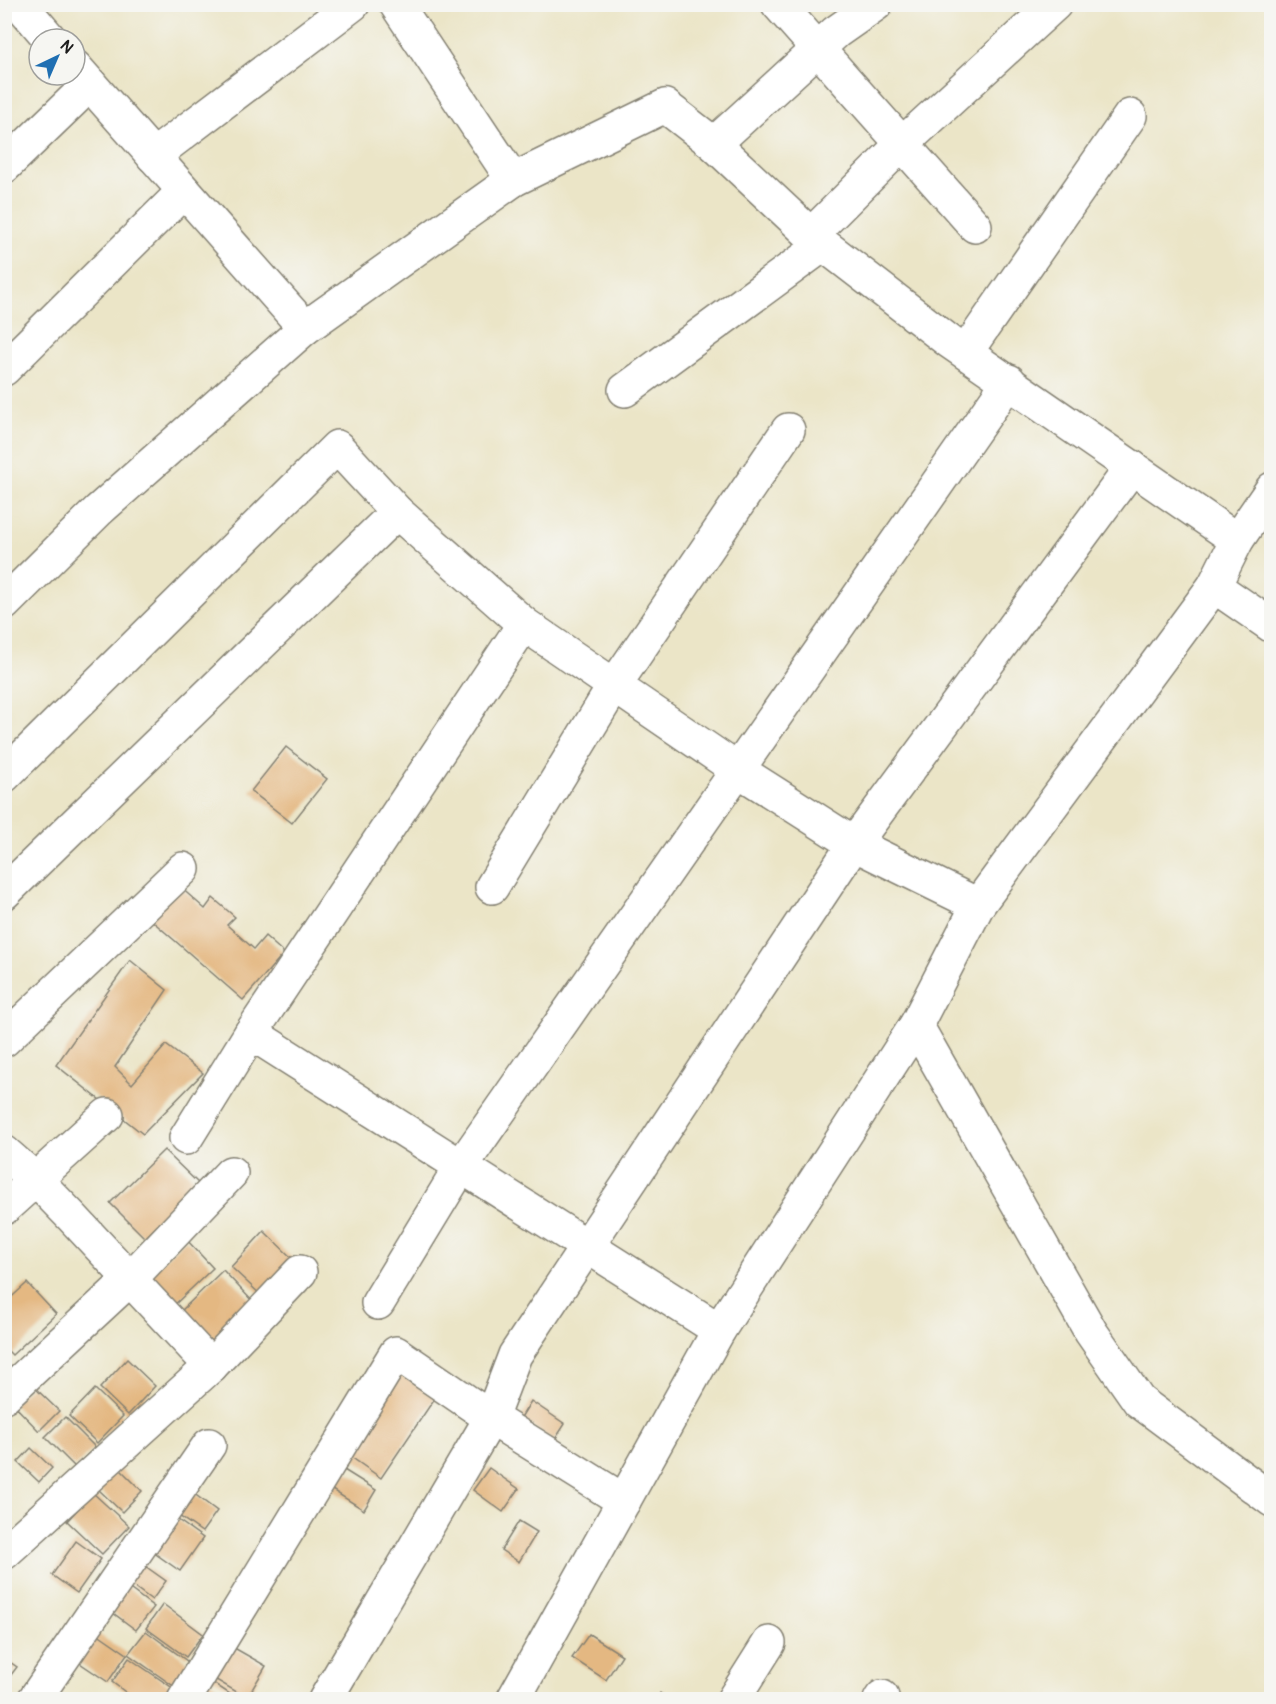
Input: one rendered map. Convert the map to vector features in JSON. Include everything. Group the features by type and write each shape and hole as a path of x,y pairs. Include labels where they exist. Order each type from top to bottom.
{"street":[{"path":"20,4 40,27"},
{"path":"153,156 353,4"},
{"path":"396,4 513,180"},
{"path":"778,4 975,226"},
{"path":"714,144 836,32 876,4"},
{"path":"625,390 817,240 902,144 1055,4"},
{"path":"87,82 305,328"},
{"path":"4,167 73,87"},
{"path":"4,604 99,510 305,328 513,180 665,106 714,144 817,240 966,352 1237,540"},
{"path":"966,352 1130,116"},
{"path":"4,369 184,191"},
{"path":"378,1303 462,1166 1009,381"},
{"path":"492,886 614,686 788,430"},
{"path":"4,776 337,447 397,512 524,624 738,770 854,844 978,905"},
{"path":"325,1700 491,1418 515,1355 854,844 1131,467"},
{"path":"513,1700 719,1330 916,1025 978,905 1214,586 1237,540 1272,489"},
{"path":"4,893 397,512"},
{"path":"1214,586 1272,626"},
{"path":"186,1138 251,1033 524,624"},
{"path":"4,1040 183,869"},
{"path":"916,1025 1091,1332 1139,1401 1272,1500"},
{"path":"251,1033 719,1330"},
{"path":"4,1208 107,1115"},
{"path":"4,1152 35,1179 211,1366"},
{"path":"4,1396 130,1279 231,1173"},
{"path":"4,1553 211,1366 300,1272"},
{"path":"184,1700 396,1353 491,1418 624,1501"},
{"path":"34,1700 209,1445"},
{"path":"733,1700 769,1643"}],"building":[{"path":"286,747 327,779 292,823 251,791"},
{"path":"179,886 205,909 213,898 235,917 227,925 254,949 265,936 284,953 243,1000 150,919"},
{"path":"130,960 167,990 115,1067 132,1084 166,1045 203,1073 143,1134 56,1065"},
{"path":"164,1150 199,1184 145,1238 110,1203"},
{"path":"264,1231 296,1262 263,1297 231,1267"},
{"path":"186,1239 213,1268 169,1310 141,1281"},
{"path":"223,1270 255,1304 208,1350 175,1317"},
{"path":"27,1283 56,1314 12,1355 4,1347 4,1304"},
{"path":"127,1359 155,1386 128,1415 100,1388"},
{"path":"399,1373 435,1398 381,1478 344,1452"},
{"path":"32,1385 59,1411 39,1431 13,1404"},
{"path":"95,1389 123,1416 97,1443 69,1416"},
{"path":"531,1401 565,1424 554,1441 520,1419"},
{"path":"65,1417 95,1447 75,1467 45,1437"},
{"path":"31,1448 52,1468 39,1482 18,1462"},
{"path":"119,1468 142,1491 122,1512 98,1489"},
{"path":"489,1468 519,1489 503,1512 473,1490"},
{"path":"344,1470 376,1490 364,1510 332,1490"},
{"path":"185,1487 217,1511 202,1532 169,1509"},
{"path":"93,1493 129,1526 102,1554 67,1521"},
{"path":"167,1512 203,1538 180,1571 143,1545"},
{"path":"519,1521 537,1532 519,1562 501,1550"},
{"path":"76,1541 101,1559 77,1593 52,1575"},
{"path":"138,1561 166,1581 152,1600 125,1580"},
{"path":"123,1584 154,1607 136,1630 105,1607"},
{"path":"163,1604 203,1634 186,1657 146,1628"},
{"path":"91,1629 127,1654 108,1682 71,1657"},
{"path":"146,1631 191,1664 175,1687 128,1654"},
{"path":"589,1634 622,1655 606,1680 572,1658"},
{"path":"229,1645 266,1666 247,1698 211,1677"},
{"path":"4,1658 17,1667 4,1684"},
{"path":"129,1658 174,1689 166,1700 136,1700 112,1682"},
{"path":"210,1681 239,1700 199,1700"},
{"path":"660,1693 669,1700 656,1700"}]}
